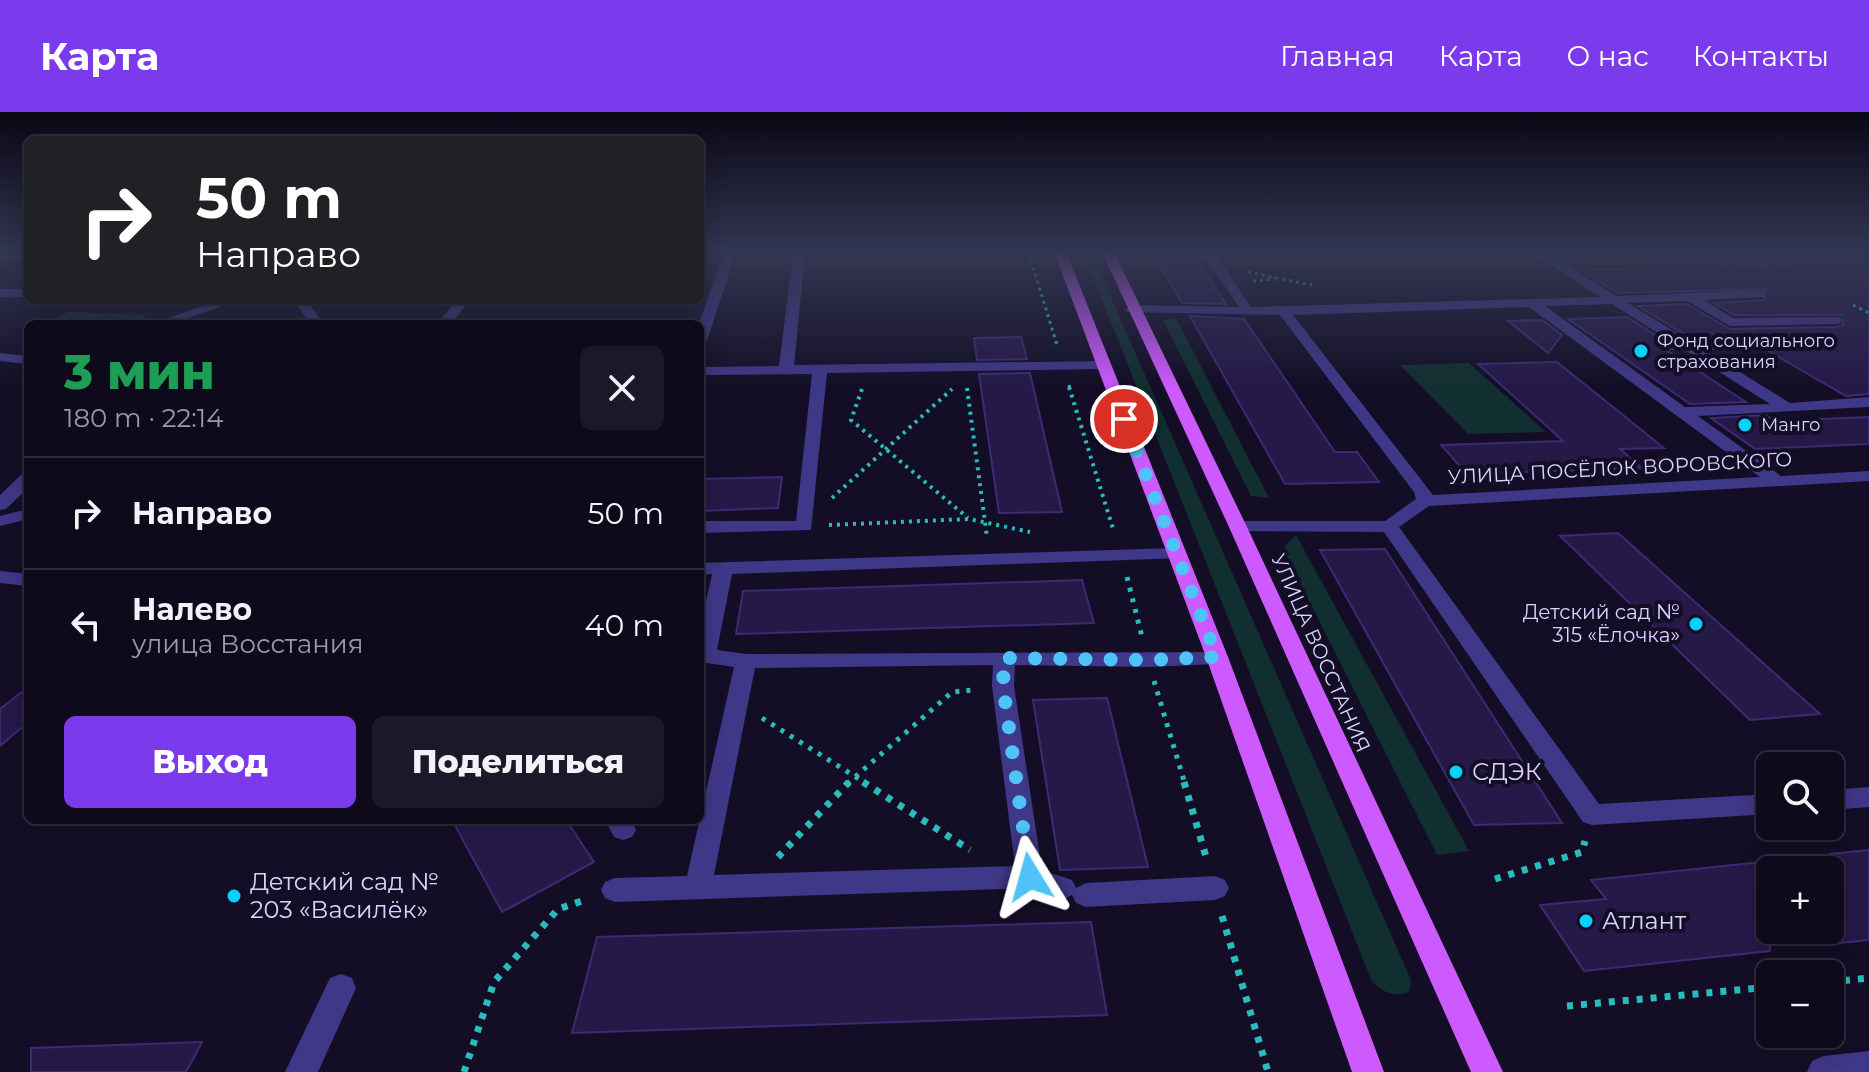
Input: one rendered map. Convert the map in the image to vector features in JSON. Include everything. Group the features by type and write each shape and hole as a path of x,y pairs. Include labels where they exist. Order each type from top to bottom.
{"main road":[{"path":"1078,299 1217,657 1368,1072"},
{"name":"УЛИЦА ВОССТАНИЯ","path":"1128,299 1238,527 1487,1072"}],"street":[{"path":"704,329 714,299"},
{"path":"786,370 794,299"},
{"path":"1240,299 1248,311"},
{"path":"1612,299 1787,408"},
{"path":"1132,309 1284,311 1657,299"},
{"path":"1693,299 1730,322 1836,320"},
{"path":"1532,303 1777,481"},
{"path":"170,320 221,304"},
{"path":"447,320 461,304"},
{"path":"1284,311 1423,492 1425,501"},
{"path":"0,357 24,360"},
{"path":"704,371 869,369 964,372 1104,365"},
{"path":"704,527 805,526 820,369"},
{"path":"1680,412 1869,402"},
{"name":"УЛИЦА ПОСЁЛОК ВОРОВСКОГО","path":"1389,526 1425,501 1869,476"},
{"path":"0,505 24,482"},
{"path":"0,521 24,515"},
{"path":"1238,527 1389,526 1592,815 1756,805"},
{"path":"704,569 1176,554"},
{"path":"723,568 705,656 746,661 1148,660 1217,657"},
{"path":"0,577 24,580"},
{"path":"1004,658 1003,686 1022,877"},
{"path":"698,887 746,661"},
{"path":"1844,799 1869,797"},
{"path":"615,890 1022,877 1074,892 1215,888"},
{"path":"301,1072 341,988"},
{"path":"1823,1072 1869,1067"}],"path":[{"path":"1850,304 1869,313"},
{"path":"869,369 851,420 969,519"},
{"path":"805,526 964,372"},
{"path":"805,526 969,519 986,522 964,372"},
{"path":"751,886 853,778 952,692 1003,686"},
{"path":"738,702 853,778 1022,877"},
{"path":"1495,879 1582,852 1592,815"},
{"path":"464,1072 494,982 558,909 615,890"},
{"path":"1844,981 1869,978"},
{"path":"1567,1006 1756,988"}],"green space":[{"path":"1102,299 1112,299 1411,980 1409,992 1399,994 1380,989 1372,982"},
{"path":"68,312 147,315 140,320 54,320"},
{"path":"1176,318 1269,498 1251,496 1163,320"},
{"path":"1469,363 1546,432 1468,434 1400,365"},
{"path":"1296,535 1469,851 1437,855 1283,549"}],"building":[{"path":"1180,299 1222,299 1226,304 1182,303"},
{"path":"1869,299 1869,394 1846,396 1765,349 1708,349 1638,306 1686,304 1730,329 1843,325 1843,315 1734,315 1714,303"},
{"path":"1190,316 1244,319 1335,452 1357,452 1379,482 1285,484"},
{"path":"1627,317 1677,349 1665,349 1746,402 1690,404 1568,319"},
{"path":"1542,320 1562,335 1548,353 1508,321"},
{"path":"1021,337 1027,359 977,360 974,338"},
{"path":"1557,362 1664,448 1620,449 1642,468 1467,474 1441,445 1563,441 1478,364"},
{"path":"1030,373 1062,512 999,513 979,374"},
{"path":"1766,415 1774,421 1869,417 1869,444 1755,449 1711,418"},
{"path":"782,477 778,508 704,511 704,479"},
{"path":"1618,533 1820,714 1750,720 1560,536"},
{"path":"1385,549 1562,823 1474,825 1320,550"},
{"path":"1082,580 1094,623 736,634 743,591"},
{"path":"24,690 24,725 0,746 0,709"},
{"path":"1107,698 1148,867 1060,870 1033,700"},
{"path":"454,824 569,824 594,862 502,912"},
{"path":"1869,850 1869,940 1844,943 1844,856 1830,854"},
{"path":"1756,862 1756,944 1770,944 1770,951 1584,971 1540,905 1606,899 1591,880"},
{"path":"1091,922 1107,1015 572,1033 597,937"},
{"path":"202,1042 186,1072 31,1072 31,1048"}],"place":[{"name":"Фонд социального страхования","path":"1641,351"},
{"name":"Манго","path":"1745,425"},
{"name":"Детский сад № 315 «Ёлочка»","path":"1696,624"},
{"name":"СДЭК","path":"1456,772"},
{"name":"Детский сад № 203 «Василёк»","path":"234,896"},
{"name":"Атлант","path":"1586,921"}],"route":[{"path":"1030,877 1003,686 1004,658 1148,660 1217,657 1124,419"}]}
